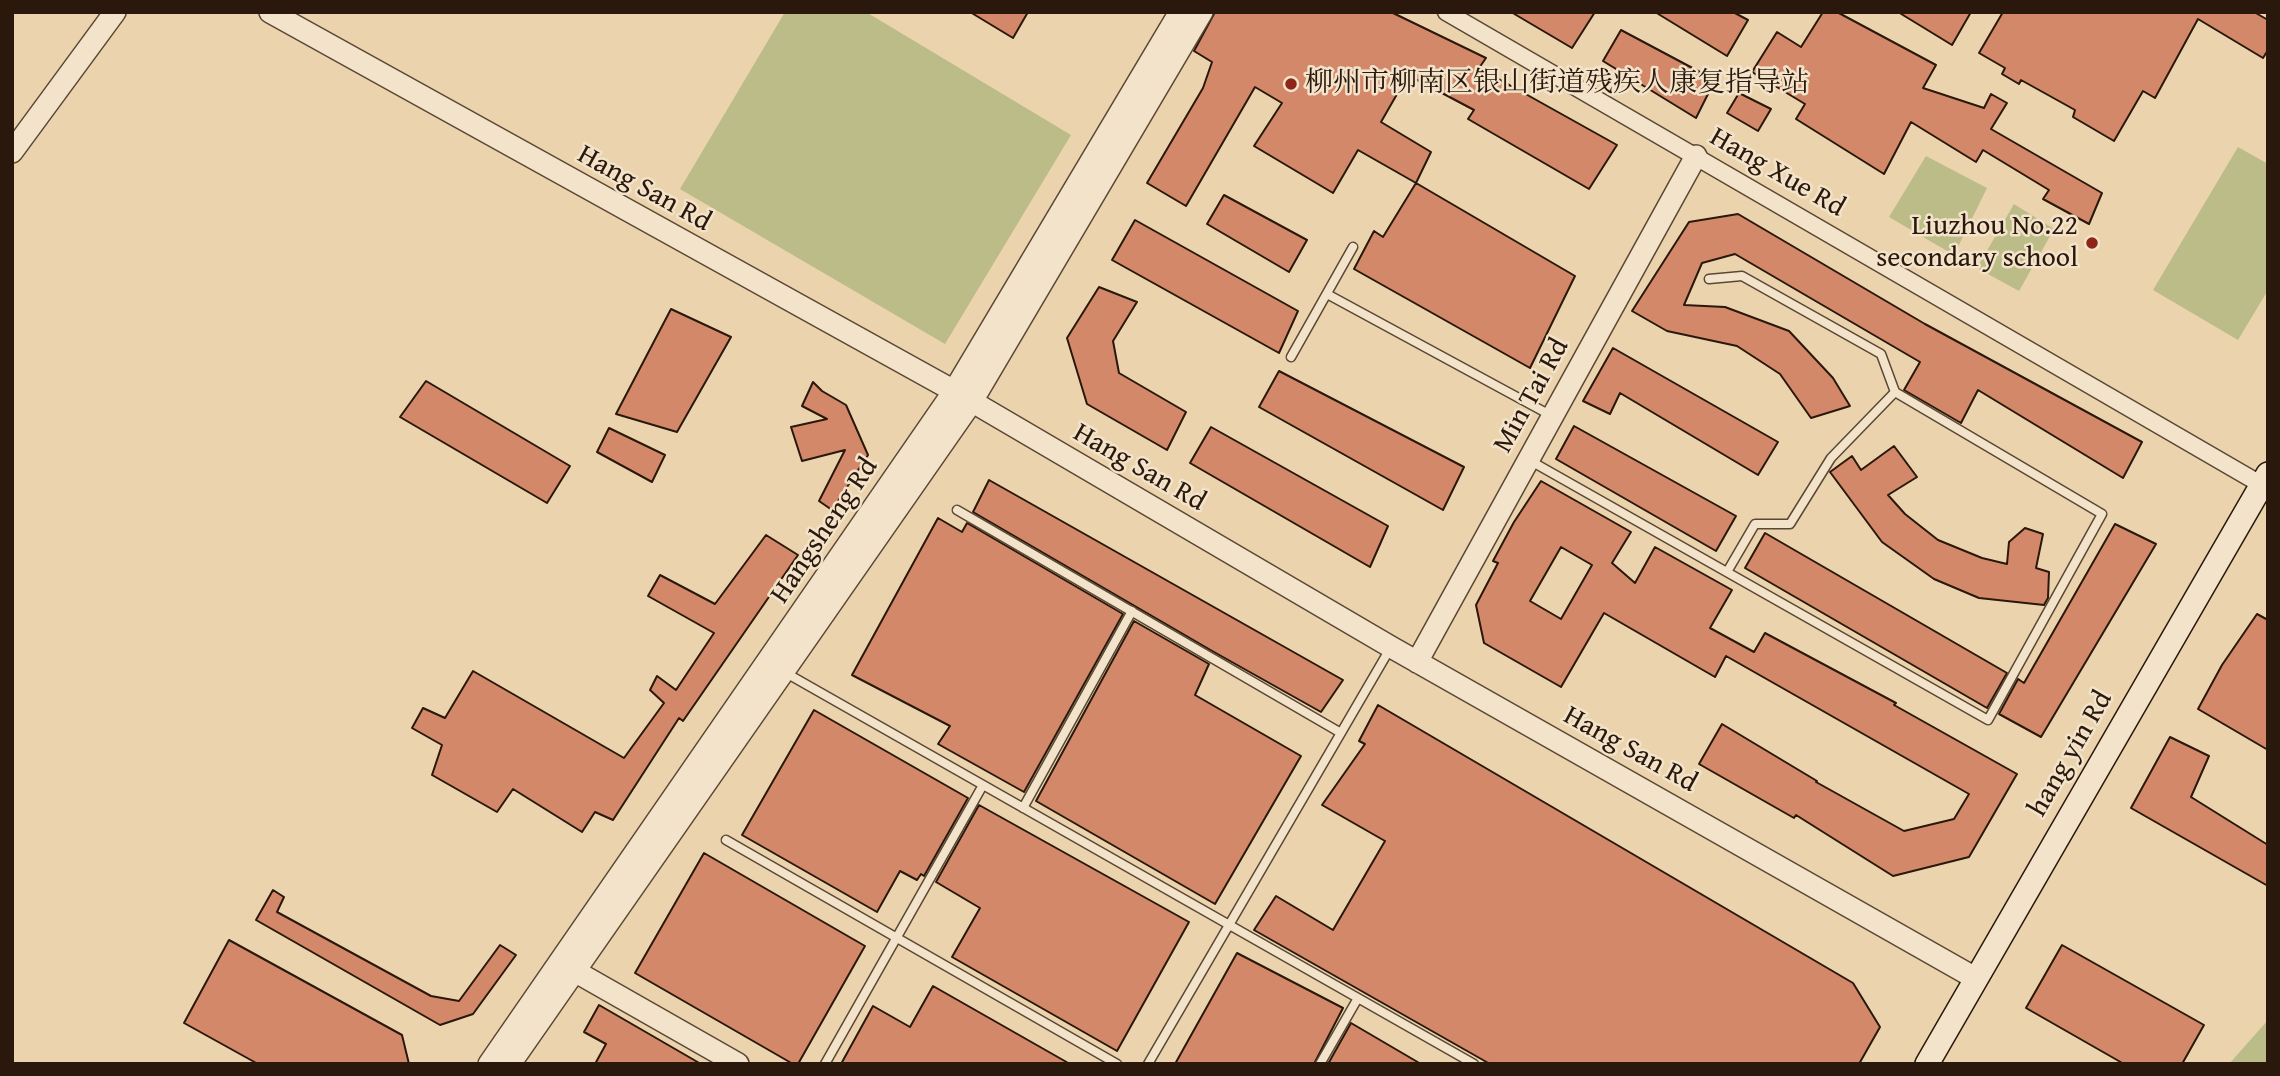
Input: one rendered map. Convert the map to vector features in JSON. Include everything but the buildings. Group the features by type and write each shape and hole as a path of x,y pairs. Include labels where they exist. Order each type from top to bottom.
{"main road":[{"name":"hang yin Rd","path":"1927,1064 2265,480"}],"street":[{"path":"12,152 116,12"},
{"name":"Hang San Rd","path":"270,12 963,397 1391,648 1975,978"},
{"path":"963,397 1180,12"},
{"path":"489,1064 567,967 963,397 1202,12"},
{"name":"Hang Xue Rd","path":"1447,12 2265,480"},
{"name":"Min Tai Rd","path":"1417,662 1696,156"},
{"path":"510,1064 567,967"},
{"path":"567,967 738,1064"}],"lane":[{"path":"1291,357 1353,247"},
{"path":"1529,460 1988,720 2102,514 1895,393 1881,354 1742,276 1709,279"},
{"path":"1327,294 1553,416"},
{"path":"1727,572 1755,524 1790,524 1831,458 1895,393"},
{"path":"957,510 1341,733"},
{"path":"1023,808 1132,611"},
{"path":"1148,1064 1391,648"},
{"path":"776,667 1474,1064"},
{"path":"825,1064 983,785"},
{"path":"726,840 1117,1064"},
{"path":"1321,1064 1358,998"}],"green space":[{"path":"785,12 866,12 1071,135 945,344 680,189"},
{"path":"2238,147 2268,164 2268,290 2238,340 2153,290"},
{"path":"1926,156 1987,188 1954,255 1889,217"},
{"path":"2014,204 2054,229 2019,291 1977,268"},
{"path":"2268,1020 2268,1064 2229,1064"}],"place":[{"name":"柳州市柳南区银山街道残疾人康复指导站","path":"1291,84"},
{"name":"Liuzhou No.22 secondary school","path":"2092,243"}]}
